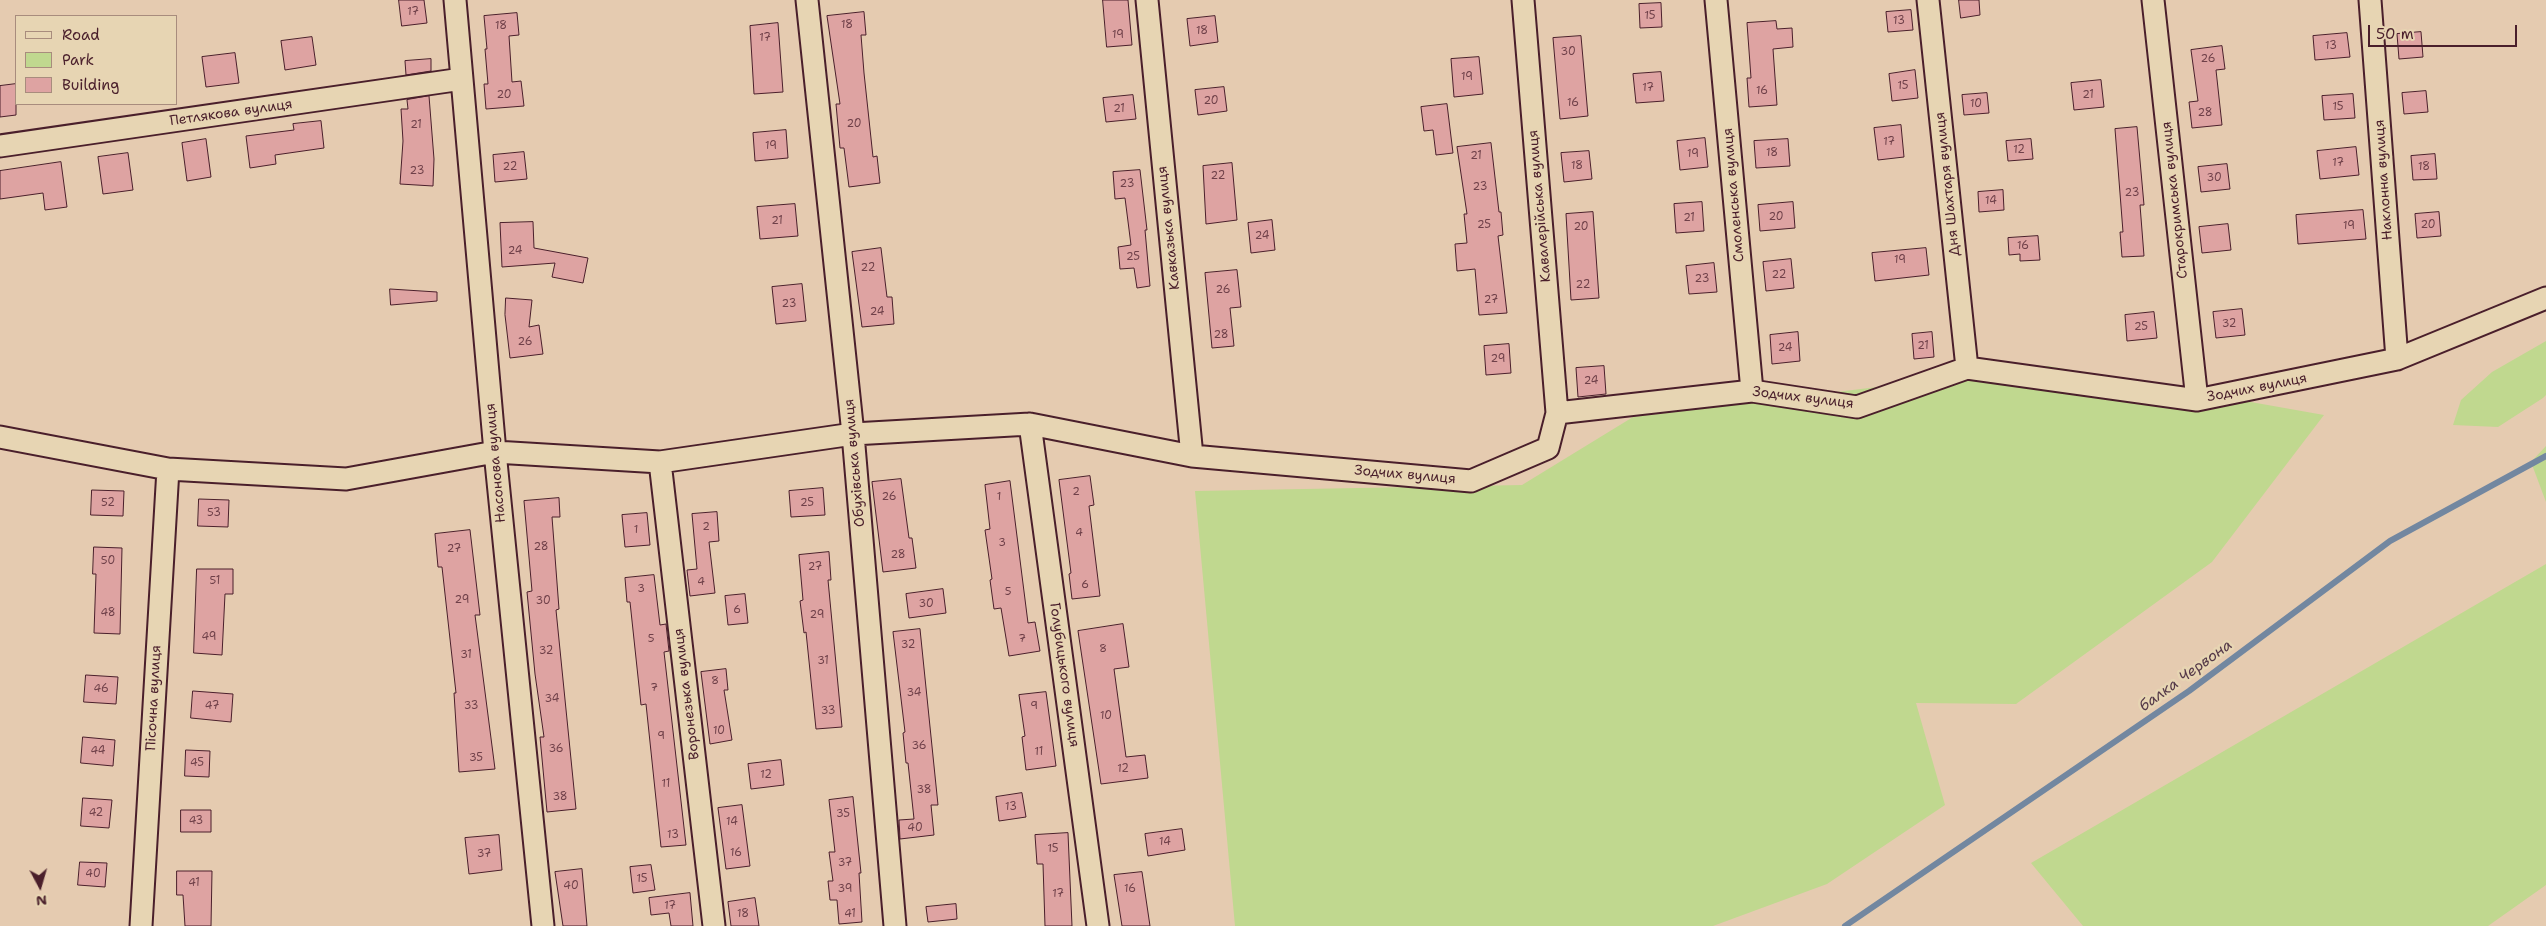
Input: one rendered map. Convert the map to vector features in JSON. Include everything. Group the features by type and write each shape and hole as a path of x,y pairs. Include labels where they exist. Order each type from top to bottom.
{"street":[{"name":"Насонова вулиця","path":"454,0 494,452 543,926"},
{"name":"Обухівська вулиця","path":"807,0 854,434 895,926"},
{"name":"Кавказька вулиця","path":"1147,0 1192,456"},
{"name":"Кавалерійська вулиця","path":"1523,0 1557,412"},
{"name":"Смоленська вулиця","path":"1716,0 1752,391"},
{"name":"Дня Шахтаря вулиця","path":"1928,0 1967,368"},
{"name":"Старокримська вулиця","path":"2153,0 2197,400"},
{"name":"Наклонна вулиця","path":"2370,0 2398,360"},
{"name":"Петлякова вулиця","path":"0,146 462,79"},
{"name":"Зодчих вулиця","path":"1192,456 1471,481 1548,448 1557,412 1752,391 1857,407 1967,368 2197,400 2398,360 2546,298"},
{"path":"0,437 168,470 346,479 494,452 660,462 854,434 1030,424 1192,456"},
{"name":"Голубицького вулиця","path":"1030,424 1098,926"},
{"name":"Воронезька вулиця","path":"660,462 714,926"},
{"name":"Пісочна вулиця","path":"141,926 168,470"}],"green space":[{"path":"2546,341 2546,395 2543,398 2498,427 2453,425 2461,400 2492,372"},
{"path":"2048,366 2324,415 2212,562 2016,704 1916,703 1945,805 1827,884 1713,926 1235,926 1195,491 1522,485 1633,417"},
{"path":"2546,446 2546,502 2531,462"},
{"path":"2546,564 2546,885 2488,926 2083,926 2031,863"}],"building":[{"path":"399,0 424,0 427,23 402,26"},
{"path":"1103,0 1128,0 1132,45 1107,47"},
{"path":"1959,0 1979,0 1980,15 1961,18"},
{"path":"1661,3 1662,27 1640,28 1639,4"},
{"path":"1911,10 1913,30 1888,32 1886,12"},
{"path":"864,12 866,35 861,35 864,73 873,157 877,156 880,183 849,187 844,148 840,148 836,104 840,104 827,16"},
{"path":"517,13 519,35 509,36 512,82 521,81 524,106 486,109 484,84 488,84 484,16"},
{"path":"1215,16 1218,42 1190,46 1187,19"},
{"path":"1776,21 1777,29 1792,28 1793,47 1773,49 1777,105 1749,107 1747,78 1751,78 1747,23"},
{"path":"778,23 783,92 754,94 750,26"},
{"path":"2421,32 2423,57 2399,59 2397,34"},
{"path":"2347,33 2350,57 2315,60 2313,36"},
{"path":"1581,36 1588,116 1560,119 1553,38"},
{"path":"312,37 316,65 285,70 281,41"},
{"path":"2222,46 2225,69 2216,70 2222,125 2192,128 2189,102 2198,101 2191,50"},
{"path":"235,53 239,83 206,87 202,57"},
{"path":"1479,57 1483,94 1454,97 1451,59"},
{"path":"431,59 431,71 406,75 405,61"},
{"path":"1915,70 1918,98 1892,101 1889,74"},
{"path":"1661,72 1664,101 1636,103 1633,74"},
{"path":"2101,80 2104,107 2074,110 2071,83"},
{"path":"15,84 16,115 0,117 0,86"},
{"path":"1224,87 1227,111 1198,115 1195,90"},
{"path":"2426,91 2428,112 2404,114 2402,93"},
{"path":"1987,93 1989,113 1964,115 1962,95"},
{"path":"2353,94 2355,118 2324,120 2322,96"},
{"path":"1133,95 1136,119 1106,122 1103,98"},
{"path":"429,96 434,159 433,186 400,184 403,141 401,109 408,109 407,100"},
{"path":"1447,104 1453,153 1436,155 1433,130 1424,131 1421,107"},
{"path":"321,121 324,148 275,155 276,164 250,168 246,136 294,130 293,124"},
{"path":"1901,125 1904,157 1878,160 1874,128"},
{"path":"2137,127 2144,205 2140,205 2144,256 2122,257 2120,232 2123,232 2115,129"},
{"path":"786,130 788,158 755,161 753,133"},
{"path":"1705,138 1708,167 1680,170 1677,141"},
{"path":"206,139 211,177 187,181 182,143"},
{"path":"1788,139 1790,166 1756,168 1754,141"},
{"path":"2031,139 2033,159 2008,161 2006,141"},
{"path":"1491,143 1499,212 1501,212 1503,235 1498,236 1507,313 1479,315 1475,269 1457,271 1455,244 1467,243 1464,214 1467,214 1457,147"},
{"path":"2356,147 2359,175 2320,179 2317,151"},
{"path":"1589,151 1592,179 1564,182 1561,153"},
{"path":"524,152 527,179 495,182 493,155"},
{"path":"128,153 133,190 103,194 98,157"},
{"path":"2435,154 2437,179 2413,180 2411,156"},
{"path":"61,162 67,207 45,210 43,193 0,199 0,171"},
{"path":"1232,163 1237,220 1206,224 1203,166"},
{"path":"2227,164 2230,189 2201,192 2198,167"},
{"path":"1140,170 1147,230 1145,230 1150,286 1137,288 1134,268 1120,269 1118,247 1131,245 1125,198 1115,199 1113,172"},
{"path":"2003,190 2004,210 1979,212 1978,192"},
{"path":"1702,202 1704,231 1676,233 1674,204"},
{"path":"1793,202 1795,228 1760,231 1758,205"},
{"path":"795,204 798,236 760,239 757,207"},
{"path":"2363,210 2366,239 2298,244 2296,215"},
{"path":"1593,212 1599,298 1571,300 1566,214"},
{"path":"2439,212 2441,236 2417,238 2415,214"},
{"path":"1272,220 1275,250 1251,253 1248,223"},
{"path":"533,222 534,248 588,258 583,283 552,277 555,263 502,267 500,223"},
{"path":"2228,224 2231,250 2202,253 2199,227"},
{"path":"2038,236 2040,260 2020,261 2020,254 2009,255 2008,238"},
{"path":"881,248 887,297 892,297 894,324 862,327 852,252"},
{"path":"1926,248 1929,275 1875,281 1872,253"},
{"path":"1791,259 1794,288 1766,291 1763,262"},
{"path":"1714,263 1717,292 1689,294 1686,266"},
{"path":"1237,270 1241,307 1230,308 1234,346 1212,348 1205,273"},
{"path":"802,284 806,321 776,324 772,287"},
{"path":"390,289 437,292 437,301 391,305"},
{"path":"506,298 532,300 529,327 539,325 543,354 510,358 505,315"},
{"path":"2242,309 2245,335 2216,338 2213,312"},
{"path":"2154,312 2157,338 2127,341 2125,315"},
{"path":"1798,332 1800,361 1772,364 1770,335"},
{"path":"1932,332 1934,357 1914,359 1912,334"},
{"path":"1509,344 1511,373 1486,375 1484,346"},
{"path":"1604,366 1606,394 1578,397 1576,368"},
{"path":"1090,476 1094,505 1089,506 1100,596 1072,599 1069,574 1071,573 1059,480"},
{"path":"901,479 909,538 912,538 916,568 883,572 872,482"},
{"path":"1010,481 1028,623 1035,622 1040,651 1009,656 1001,608 994,609 985,530 990,529 985,485"},
{"path":"823,488 825,515 791,517 789,491"},
{"path":"92,490 124,491 123,516 91,515"},
{"path":"559,498 560,517 552,517 559,609 556,610 576,809 547,812 540,737 544,737 535,674 527,592 532,591 524,501"},
{"path":"199,499 229,500 228,527 198,526"},
{"path":"717,512 719,541 709,542 715,593 690,596 687,570 697,569 692,514"},
{"path":"647,513 650,545 625,547 622,515"},
{"path":"470,530 480,615 475,615 495,769 459,772 454,693 456,693 442,567 438,567 435,534"},
{"path":"94,547 122,548 120,634 94,633 96,574 93,574"},
{"path":"829,552 831,580 828,580 842,727 816,729 806,632 804,633 800,601 803,600 799,555"},
{"path":"197,569 233,569 233,594 225,594 222,655 194,653"},
{"path":"654,575 660,625 666,624 669,651 664,652 686,845 661,847 646,704 641,705 630,602 627,602 625,578"},
{"path":"943,589 946,613 909,618 906,594"},
{"path":"745,594 748,623 728,625 725,596"},
{"path":"1123,624 1129,667 1114,669 1126,757 1145,755 1148,778 1101,784 1078,631"},
{"path":"920,629 938,805 931,805 934,835 900,839 899,820 914,819 908,763 906,763 903,733 905,732 893,632"},
{"path":"726,669 728,690 724,690 732,740 710,744 701,672"},
{"path":"86,675 118,677 116,704 84,702"},
{"path":"193,691 233,694 231,722 191,718"},
{"path":"1046,692 1056,766 1026,770 1022,737 1025,736 1019,695"},
{"path":"83,737 115,740 113,766 81,763"},
{"path":"186,750 210,751 209,777 185,776"},
{"path":"781,760 784,785 751,789 748,764"},
{"path":"1022,793 1026,817 999,821 996,797"},
{"path":"853,797 861,873 859,873 862,922 839,924 837,900 830,900 828,881 833,881 829,852 835,852 829,800"},
{"path":"83,798 112,800 109,828 81,826"},
{"path":"742,805 750,866 726,869 718,808"},
{"path":"181,810 211,810 211,832 181,832"},
{"path":"1182,829 1185,850 1148,856 1145,834"},
{"path":"1068,833 1072,926 1045,926 1043,864 1037,864 1035,835"},
{"path":"499,835 502,870 469,874 465,838"},
{"path":"80,862 107,863 105,887 78,885"},
{"path":"651,865 655,890 633,893 630,867"},
{"path":"582,869 587,926 563,926 555,872"},
{"path":"177,871 212,871 211,926 185,926 183,895 177,895"},
{"path":"1142,872 1150,926 1122,926 1114,875"},
{"path":"690,893 693,926 671,926 669,913 651,915 649,898"},
{"path":"755,898 759,926 731,926 728,902"},
{"path":"956,904 957,919 928,922 926,907"}],"waterway":[{"name":"балка Червона","path":"1845,926 2189,691 2390,541 2546,456"}]}
